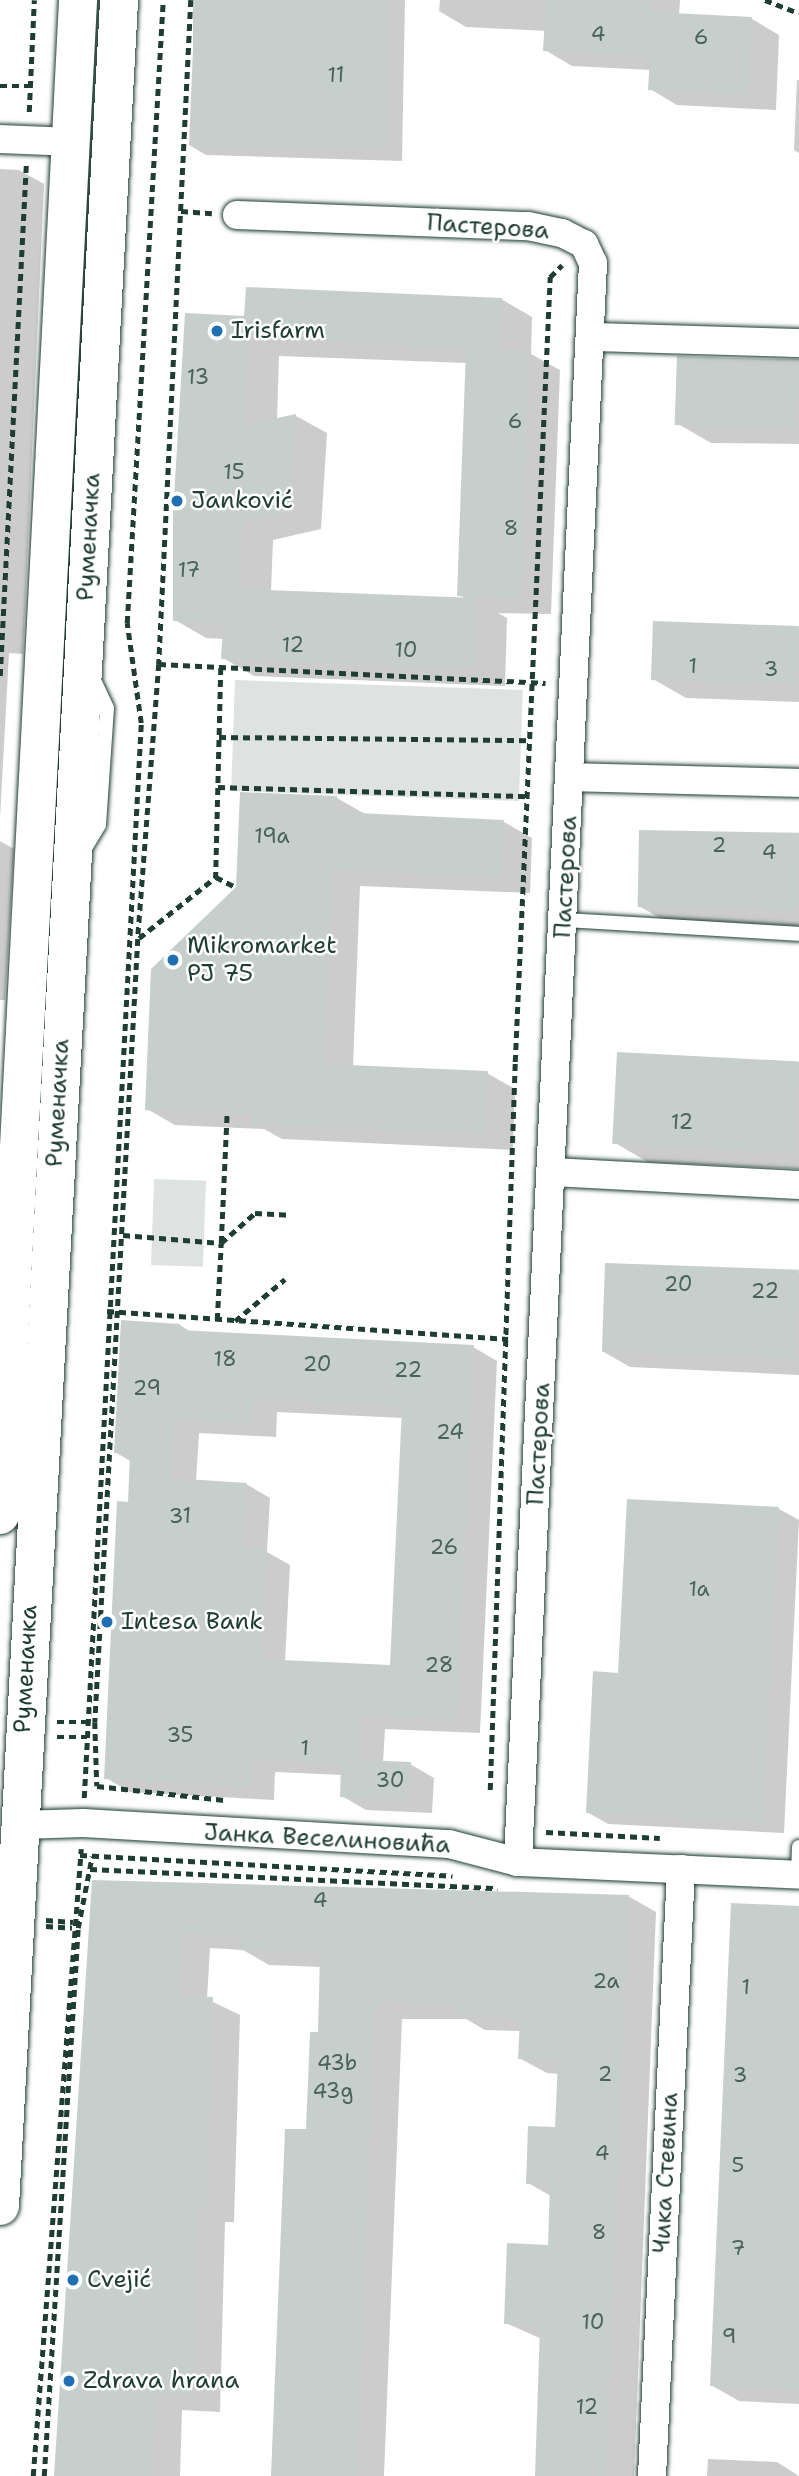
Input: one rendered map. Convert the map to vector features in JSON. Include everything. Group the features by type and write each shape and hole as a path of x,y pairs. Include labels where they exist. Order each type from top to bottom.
{"street":[{"name":"Руменачка","path":"0,1515 73,142 78,0"},
{"name":"Руменачка","path":"0,2206 7,1825 33,1527 119,0"},
{"path":"14,139 73,142"},
{"name":"Пастерова","path":"237,215 528,226 562,233 584,244 593,263 592,337 519,1862"},
{"path":"592,337 799,343"},
{"path":"571,777 799,783"},
{"path":"552,1172 799,1185"},
{"name":"Јанка Веселиновића","path":"7,1825 83,1823 449,1844 519,1862 681,1869 799,1865"},
{"name":"Чика Стевина","path":"652,2476 681,1869"}],"lane":[{"path":"564,920 799,934"}],"path":[{"path":"0,676 14,139 30,86 34,0"},
{"path":"33,2476 83,1823 107,1311 141,723 127,624 163,0"},
{"path":"97,1786 95,1722 120,1313 138,939 159,664 191,0"},
{"path":"765,0 799,13"},
{"path":"0,86 30,86"},
{"path":"490,1802 529,740 550,277 584,244"},
{"path":"159,664 575,685"},
{"path":"216,877 221,668"},
{"path":"219,737 529,740"},
{"path":"218,787 527,796"},
{"path":"138,939 216,877"},
{"path":"216,877 236,887"},
{"path":"218,1320 227,1113"},
{"path":"123,1236 221,1243 255,1213 289,1215"},
{"path":"234,1321 285,1279"},
{"path":"107,1311 508,1339"},
{"path":"80,1856 461,1877"},
{"path":"44,2476 78,1928 92,1856"},
{"path":"90,1869 501,1888"}],"shaded area":[{"path":"235,680 523,690 519,801 231,791"},
{"path":"154,1179 206,1181 203,1267 151,1265"}],"building":[{"path":"193,0 388,0 388,146 193,146"},
{"path":"546,0 652,0 652,12 752,17 749,95 648,90 650,56 543,51"},
{"path":"246,287 502,298 500,350 529,351 521,598 457,596 466,348 248,339 245,425 296,414 291,512 242,522 239,589 477,598 474,669 221,659 223,624 173,621 173,514 185,313 244,316"},
{"path":"677,356 799,360 797,429 675,425"},
{"path":"653,621 799,626 797,685 651,680"},
{"path":"240,792 337,796 337,812 504,820 502,878 332,870 324,1064 488,1071 485,1134 252,1124 252,1114 145,1110 151,969 236,887"},
{"path":"639,830 799,833 798,910 638,907"},
{"path":"617,1052 799,1062 794,1153 612,1144"},
{"path":"605,1263 799,1270 796,1359 602,1352"},
{"path":"121,1320 180,1324 180,1330 474,1345 457,1720 361,1716 359,1760 411,1762 409,1801 340,1797 341,1764 251,1759 250,1787 104,1779 117,1501 128,1502 130,1454 114,1453","holes":["254,1399 402,1406 390,1665 261,1659 267,1550 243,1548 247,1483 171,1478 175,1420 253,1424"]},
{"path":"627,1499 779,1507 763,1822 586,1813 593,1671 618,1673"},
{"path":"92,1880 629,1895 606,2476 535,2476 540,2326 504,2324 507,2243 548,2245 550,2184 526,2184 528,2126 555,2127 558,2060 518,2059 520,2018 456,2015 456,2004 386,2001 375,2004 357,2476 271,2476 285,2129 306,2129 310,2032 318,2032 320,1953 239,1950 240,1936 183,1934 180,1996 213,1997 207,2207 198,2207 193,2397 155,2396 152,2476 54,2476"},
{"path":"731,1903 799,1906 799,2390 710,2386"}],"place":[{"name":"Irisfarm","path":"217,331"},
{"name":"Janković","path":"177,501"},
{"name":"Mikromarket PJ 75","path":"173,960"},
{"name":"Intesa Bank","path":"107,1622"},
{"name":"Cvejić","path":"73,2280"},
{"name":"Zdrava hrana","path":"69,2381"}]}
